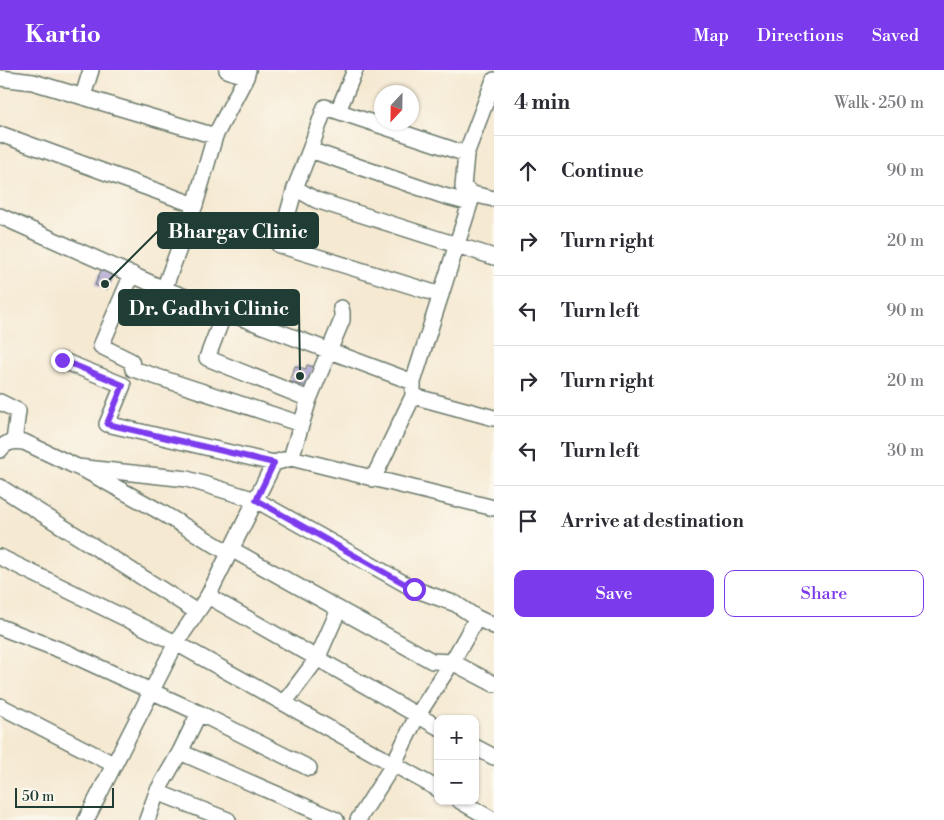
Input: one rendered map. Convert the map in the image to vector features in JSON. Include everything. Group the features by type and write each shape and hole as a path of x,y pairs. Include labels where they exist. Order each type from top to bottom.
{"street":[{"path":"82,96 91,70"},
{"path":"164,289 195,205 216,136 247,74 227,70"},
{"path":"338,111 355,70"},
{"path":"0,78 33,82 216,136"},
{"path":"471,199 463,187 466,154 494,80"},
{"path":"441,295 278,244 294,188 310,150 325,106 466,154"},
{"path":"3,135 195,205"},
{"path":"310,150 444,196 494,199"},
{"path":"294,188 316,200 494,257"},
{"path":"373,479 413,389 471,199"},
{"path":"0,216 164,289 328,350 413,389 494,418"},
{"path":"132,274 101,346 131,361 133,369 301,424"},
{"path":"291,458 309,399 342,320 341,308"},
{"path":"225,312 207,358 309,399"},
{"path":"62,360 123,385 107,424 274,463 291,458 494,508"},
{"path":"0,402 18,411 14,441"},
{"path":"0,450 4,444 14,441 24,442 159,511 432,661 452,662 494,684"},
{"path":"86,820 176,643 208,596 274,463"},
{"path":"76,467 187,479 256,500 414,589 456,604 477,618 494,626"},
{"path":"0,487 197,612"},
{"path":"0,556 176,643 434,787"},
{"path":"208,596 434,725"},
{"path":"284,703 317,658 339,609"},
{"path":"358,820 393,765 418,716 477,618 494,612"},
{"path":"0,627 68,653 151,690 309,768"},
{"path":"0,706 113,764"},
{"path":"147,820 157,792 180,752 199,713"},
{"path":"479,749 494,757"},
{"path":"180,752 336,820"},
{"path":"157,792 228,820"},
{"path":"464,805 475,815 493,820"}],"building":[{"path":"102,268 114,274 107,290 95,285"},
{"path":"307,365 314,367 307,387 289,381 295,366 306,369"}],"place":[{"name":"Bhargav Clinic","path":"105,284"},
{"name":"Dr. Gadhvi Clinic","path":"300,376"}],"route":[{"path":"62,360 123,385 107,424 274,463 256,500 414,589"}]}
